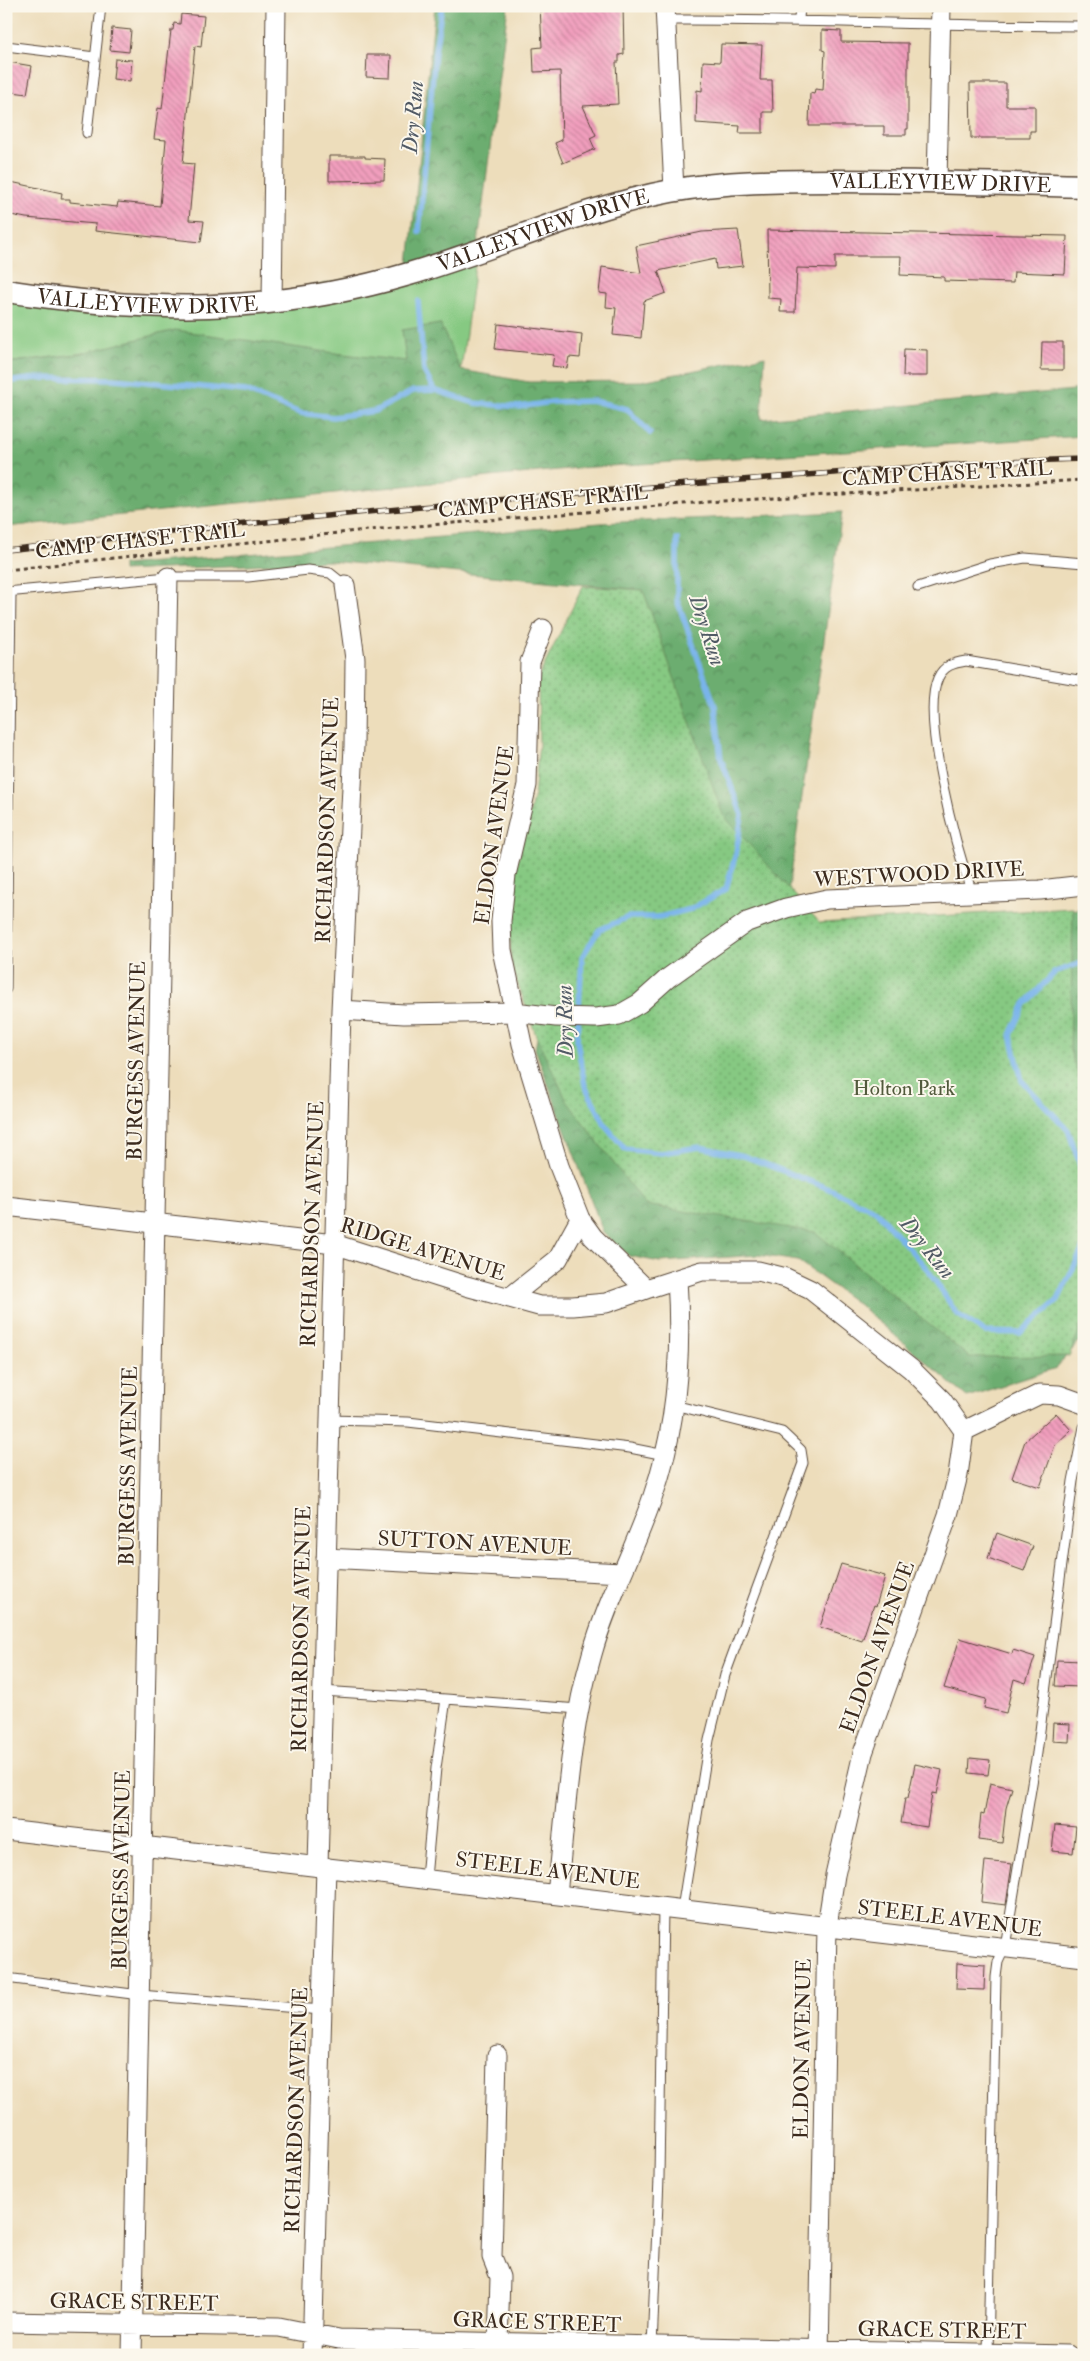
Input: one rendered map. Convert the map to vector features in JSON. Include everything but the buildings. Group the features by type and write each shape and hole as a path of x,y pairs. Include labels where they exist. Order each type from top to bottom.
{"street":[{"path":"272,302 276,6"},
{"path":"937,182 941,6"},
{"path":"666,13 674,190"},
{"name":"VALLEYVIEW DRIVE","path":"6,291 80,302 161,308 217,307 335,294 408,274 574,216 623,201 674,190 749,181 937,182 1082,186"},
{"name":"BURGESS AVENUE","path":"132,2355 144,1846 168,577"},
{"name":"RICHARDSON AVENUE","path":"312,2355 322,2010 322,1691 329,1420 341,1010 352,822 355,659 345,585"},
{"name":"ELDON AVENUE","path":"543,628 530,662 530,735 527,785 506,875 501,920 502,950 514,1012 559,1166 580,1219 594,1237 646,1289"},
{"name":"WESTWOOD DRIVE","path":"341,1010 404,1014 514,1012 556,1017 596,1018 619,1015 640,1004 668,978 747,922 786,908 827,899 1040,890 1084,885"},
{"name":"RIDGE AVENUE","path":"6,1206 334,1244 412,1270 539,1306 573,1306 606,1302 646,1289"},
{"path":"509,1298 558,1259 580,1219"},
{"path":"646,1289 702,1271 758,1271 786,1278 811,1290 911,1369 942,1400 964,1431 1040,1394 1059,1395 1084,1404"},
{"path":"557,1894 579,1709 601,1624 654,1495 665,1455 674,1405 679,1334 677,1279"},
{"name":"ELDON AVENUE","path":"819,2352 827,1926 835,1875 864,1753 948,1515 958,1475 964,1431"},
{"name":"SUTTON AVENUE","path":"326,1558 622,1573"},
{"name":"STEELE AVENUE","path":"6,1830 1084,1957"},
{"path":"490,2347 500,2277 492,2257 497,2055"},
{"name":"GRACE STREET","path":"6,2322 279,2327 338,2339 490,2347 652,2351 1068,2355"}],"lane":[{"path":"87,133 101,6"},
{"path":"800,6 800,19"},
{"path":"666,13 940,26 1084,26"},
{"path":"6,46 95,57"},
{"path":"918,587 990,564 1025,558 1084,564"},
{"path":"6,989 8,592 168,577 248,577 308,570 330,573 345,585"},
{"path":"972,893 957,848 937,749 934,696 938,677 949,664 966,661 1084,681"},
{"path":"674,1405 782,1432 801,1450 803,1463 725,1675 709,1740 682,1909"},
{"path":"329,1420 435,1425 621,1447 665,1455"},
{"path":"988,2354 996,1977 998,1962 1005,1947 1037,1753 1073,1481 1084,1427"},
{"path":"322,1691 579,1709"},
{"path":"426,1878 436,1768 446,1699"},
{"path":"652,2351 659,2178 663,1907"},
{"path":"6,1978 140,1995 322,2010"}],"path":[{"path":"1082,186 1084,42"},
{"name":"CAMP CHASE TRAIL","path":"6,570 366,531 707,502 1084,480"}],"green space":[{"path":"435,6 508,6 477,251 408,274"},
{"path":"477,251 461,370 342,354 78,354 6,363 6,291 217,307"},
{"path":"440,324 461,370 529,382 642,381 765,356 761,419 1084,389 1084,436 578,468 6,527 6,363 78,354 175,330 342,354 406,361 402,330"},
{"path":"842,512 789,889 638,945 643,590 330,561 123,571 123,565 600,523"},
{"name":"Holton Park","path":"583,586 643,590 723,815 820,923 1073,908 1070,1051 1084,1092 1084,1318 1069,1356 969,1357 815,1232 645,1205 567,1101 537,1038 511,965 509,898 534,795 539,744 538,678"},
{"name":"Holton Park","path":"1084,907 1084,1006 1081,1034 1084,1042 1084,1336 1056,1368 967,1397 858,1304 798,1261 758,1255 660,1262 629,1256 603,1232 535,1049 537,1038 595,1037"}],"waterway":[{"name":"Dry Run","path":"419,232 435,51 442,6"},
{"name":"Dry Run","path":"418,301 424,371 434,390"},
{"path":"6,382 37,378 114,379 246,391 300,413 333,417 375,411 413,391 434,390 474,403 519,407 552,402 594,401 627,409 650,433"},
{"name":"Dry Run","path":"677,539 677,600 715,706 721,759 742,815 736,853 726,889 691,909 659,917 628,917 599,930 582,957 577,1041 585,1086 606,1126 625,1149 661,1153 700,1147 744,1156 830,1189 876,1211 928,1270 957,1314 985,1332 1020,1333 1058,1300 1084,1246"},
{"name":"Dry Run","path":"1084,962 1055,972 1025,1004 1011,1035 1022,1081 1068,1130 1083,1173 1084,1197"}],"railway":[{"path":"6,550 176,531 517,498 886,469 1084,459"}]}
